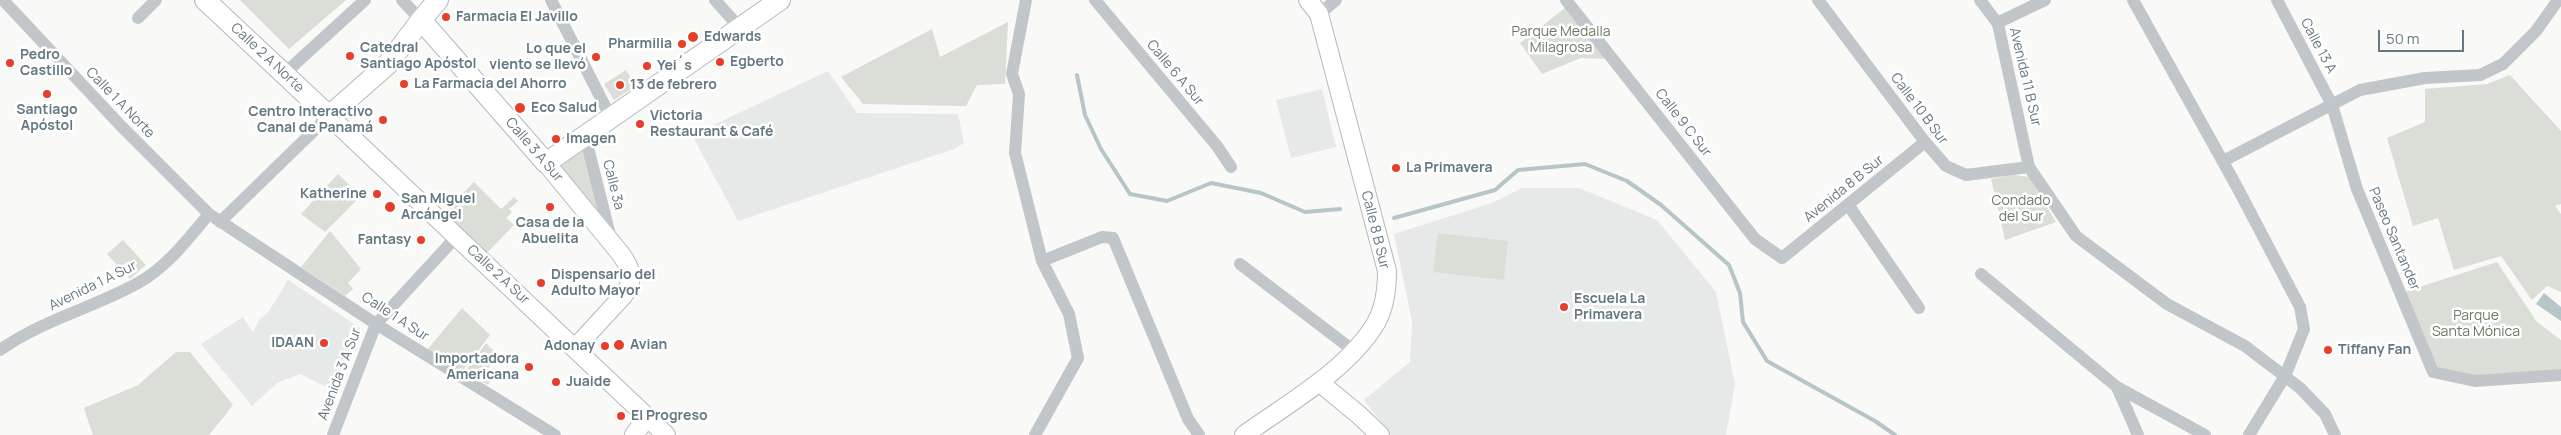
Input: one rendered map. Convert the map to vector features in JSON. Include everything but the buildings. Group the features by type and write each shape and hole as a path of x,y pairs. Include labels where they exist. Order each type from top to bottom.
{"main road":[{"name":"Calle 2 A Norte","path":"204,0 329,116"},
{"path":"546,164 780,0"},
{"path":"329,116 388,64 429,14"},
{"name":"Calle 3 A Sur","path":"429,14 546,164"}],"street":[{"name":"Calle 1 A Norte","path":"3,0 122,126 209,214 220,222"},
{"path":"138,18 156,0"},
{"path":"284,74 365,0"},
{"path":"402,0 429,14"},
{"path":"715,0 740,28"},
{"path":"1026,0 1012,74 1019,94 1015,153 1042,261 1069,314 1078,358 1035,435"},
{"name":"Calle 6 A Sur","path":"1095,0 1217,146 1231,166"},
{"name":"Calle 8 B Sur","path":"1244,435 1319,382 1354,352 1376,323 1386,295 1387,271 1318,14 1308,0"},
{"path":"1318,14 1336,0"},
{"name":"Calle 9 C Sur","path":"1566,0 1755,239 1782,258"},
{"name":"Calle 10 B Sur","path":"1818,0 1925,142 1946,166 1966,175 2030,167"},
{"name":"Avenida 11 B Sur","path":"1980,0 1997,23 2030,167"},
{"path":"1997,23 2045,0"},
{"path":"2133,0 2223,162 2300,307 2304,329 2285,376 2249,435"},
{"name":"Calle 13 A","path":"2277,0 2332,105"},
{"path":"2223,162 2360,90 2425,78 2480,75 2503,64 2536,31 2558,0"},
{"path":"555,2 611,118"},
{"name":"Paseo Santander","path":"2332,105 2356,189 2433,372 2475,382 2561,375"},
{"path":"220,222 329,116"},
{"name":"Calle 2 A Sur","path":"329,116 666,435"},
{"name":"Calle 3a","path":"585,136 611,241"},
{"name":"Avenida 8 B Sur","path":"1782,258 1849,206 1925,142"},
{"name":"Calle 3 A Sur","path":"546,164 611,241 630,266 632,274 629,287 576,348"},
{"path":"2030,167 2076,236 2168,304 2245,346 2285,376 2300,388 2325,414 2335,435"},
{"path":"1849,206 1919,308"},
{"name":"Avenida 1 A Sur","path":"0,350 22,334 92,306 140,282 183,245 209,214"},
{"name":"Calle 1 A Sur","path":"220,222 376,324 555,435"},
{"name":"Avenida 3 A Sur","path":"333,435 376,324 457,236"},
{"path":"1042,261 1102,237 1113,238 1188,420 1199,435"},
{"path":"1240,264 1354,352"},
{"path":"1981,274 2117,387 2205,435"},
{"path":"1319,382 1359,414 1380,435"},
{"path":"2117,387 2138,435"},
{"path":"634,435 647,417"}],"shaded area":[{"path":"828,71 857,113 958,114 964,143 954,149 738,221 692,135"},
{"path":"1322,89 1336,147 1291,158 1276,100"},
{"name":"Escuela La Primavera","path":"1522,188 1579,188 1657,220 1716,292 1735,384 1726,435 1391,435 1364,400 1410,362 1412,322 1394,234 1492,203"},
{"path":"288,280 360,328 358,340 333,390 300,374 277,383 252,406 201,344 243,317 253,332 259,320 269,311"},
{"path":"2544,293 2561,307 2561,321 2536,304"}],"green space":[{"path":"240,0 346,0 289,49"},
{"name":"Parque Medalla Milagrosa","path":"1565,8 1609,59 1581,58 1542,74 1520,43"},
{"path":"1008,22 1005,84 977,85 966,106 863,104 841,77 932,29 940,57"},
{"name":"13 de febrero","path":"626,70 636,86 614,100 604,84"},
{"path":"2510,75 2561,131 2561,204 2555,206 2561,214 2561,292 2547,286 2532,300 2501,256 2454,270 2438,218 2413,226 2387,138 2425,122 2425,89 2487,84"},
{"path":"583,147 599,208 596,209 559,166"},
{"path":"338,174 361,196 325,232 301,214"},
{"name":"Condado del Sur","path":"2014,175 2029,177 2056,222 2005,240 1991,179"},
{"path":"474,182 501,209 514,197 518,201 509,209 512,212 506,218 514,225 485,255 444,212"},
{"path":"330,231 361,269 348,283 353,289 345,296 301,267"},
{"path":"1438,233 1508,241 1504,280 1433,272"},
{"path":"123,240 146,265 130,279 107,254"},
{"name":"Parque Santa Mónica","path":"2497,262 2537,322 2561,340 2561,369 2477,377 2435,366 2404,292"},
{"path":"462,308 490,335 462,372 427,350"},
{"path":"486,343 499,356 483,373 491,381 488,385 465,372"},
{"path":"176,352 190,352 233,405 209,435 93,435 84,408 138,385"}],"waterway":[{"path":"1077,75 1085,115 1101,149 1130,194 1167,201 1211,183 1261,193 1305,212 1340,209"},
{"path":"1394,218 1495,190 1518,170 1585,164 1627,181 1661,205 1729,265 1740,293 1743,322 1767,361 1875,421 1895,435"}],"place":[{"name":"Farmacia El Javillo","path":"446,17"},
{"name":"Edwards","path":"693,37"},
{"name":"Pharmilia","path":"682,44"},
{"name":"Catedral Santiago Apóstol","path":"350,56"},
{"name":"Lo que el viento se llevó","path":"596,57"},
{"name":"Egberto","path":"720,62"},
{"name":"Pedro Castillo","path":"10,63"},
{"name":"Yei´s","path":"647,66"},
{"name":"La Farmacia del Ahorro","path":"404,84"},
{"name":"13 de febrero","path":"620,85"},
{"name":"Santiago Apóstol","path":"47,94"},
{"name":"Eco Salud","path":"520,108"},
{"name":"Centro Interactivo Canal de Panamá","path":"383,120"},
{"name":"Victoria Restaurant & Café","path":"640,124"},
{"name":"Imagen","path":"556,139"},
{"name":"La Primavera","path":"1396,168"},
{"name":"Katherine","path":"377,194"},
{"name":"San MIguel Arcángel","path":"390,207"},
{"name":"Casa de la Abuelita","path":"550,207"},
{"name":"Fantasy","path":"421,240"},
{"name":"Dispensario del Adulto Mayor","path":"541,283"},
{"name":"Escuela La Primavera","path":"1564,307"},
{"name":"IDAAN","path":"324,343"},
{"name":"Avian","path":"619,345"},
{"name":"Adonay","path":"605,346"},
{"name":"Tiffany Fan","path":"2328,350"},
{"name":"Importadora Americana","path":"529,367"},
{"name":"Juaide","path":"556,382"},
{"name":"El Progreso","path":"621,416"}]}
